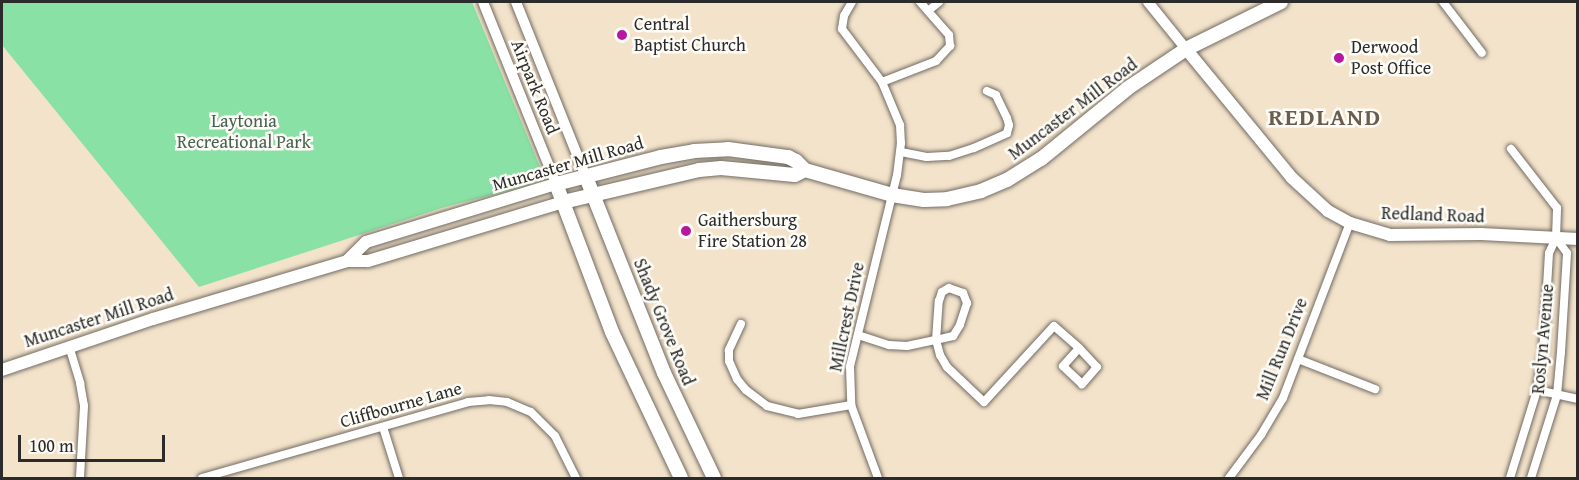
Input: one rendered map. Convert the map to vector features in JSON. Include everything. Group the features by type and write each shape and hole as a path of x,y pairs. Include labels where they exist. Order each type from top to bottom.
{"main road":[{"name":"Muncaster Mill Road","path":"347,261 366,242 556,184 661,157 694,151 728,149 788,157 805,170 892,195 924,200 948,199 981,191 1007,180 1041,159 1128,88 1186,49 1281,2"},
{"name":"Redland Road","path":"1186,49 1286,172 1328,211 1350,223 1390,235 1481,234 1578,239"},
{"name":"Muncaster Mill Road","path":"2,370 69,346 347,261 368,261 563,202 594,196 665,176 721,168 795,175 805,170"},
{"name":"Shady Grove Road","path":"586,177 664,373 714,478"},
{"path":"556,184 612,332 681,478"}],"street":[{"name":"Airpark Road","path":"483,2 556,184"},
{"name":"Airpark Road","path":"516,2 586,177"},
{"name":"Millcrest Drive","path":"852,2 844,16 842,29 882,82 900,125 901,152 850,367 851,405 878,478"},
{"path":"882,82 936,61 946,53 950,46 949,35 920,2"},
{"path":"928,11 939,2"},
{"path":"1148,2 1186,49"},
{"path":"1443,2 1482,52"},
{"path":"901,152 927,157 949,156 974,148 1006,133 1009,125 1007,118 996,95 987,91"},
{"name":"Roslyn Avenue","path":"1510,478 1537,390 1543,354 1549,253 1556,238 1557,208 1511,149"},
{"name":"Mill Run Drive","path":"1229,478 1272,417 1298,359 1350,223"},
{"name":"Roslyn Avenue","path":"1531,478 1557,395 1567,253 1556,238"},
{"path":"858,335 889,345 907,346 936,340 953,336 960,325 967,303 963,293 949,288 942,291 936,340 940,356 947,367 984,402 1054,326 1079,348"},
{"path":"741,324 729,351 729,361 737,379 760,400 782,411 798,414 851,405"},
{"path":"69,346 84,406 80,478"},
{"path":"1298,359 1375,388"},
{"path":"1537,390 1578,399"},
{"name":"Cliffbourne Lane","path":"202,478 234,474 468,402 489,400 507,402 531,412 555,435 576,478"},
{"path":"383,427 399,478"}],"green space":[{"name":"Laytonia Recreational Park","path":"2,2 472,2 540,167 530,185 445,207 199,287 2,45"}],"place":[{"name":"Central Baptist Church","path":"622,35"},
{"name":"Derwood Post Office","path":"1339,58"},
{"name":"Gaithersburg Fire Station 28","path":"686,231"}],"district":[{"name":"REDLAND","path":"1325,117"}]}
